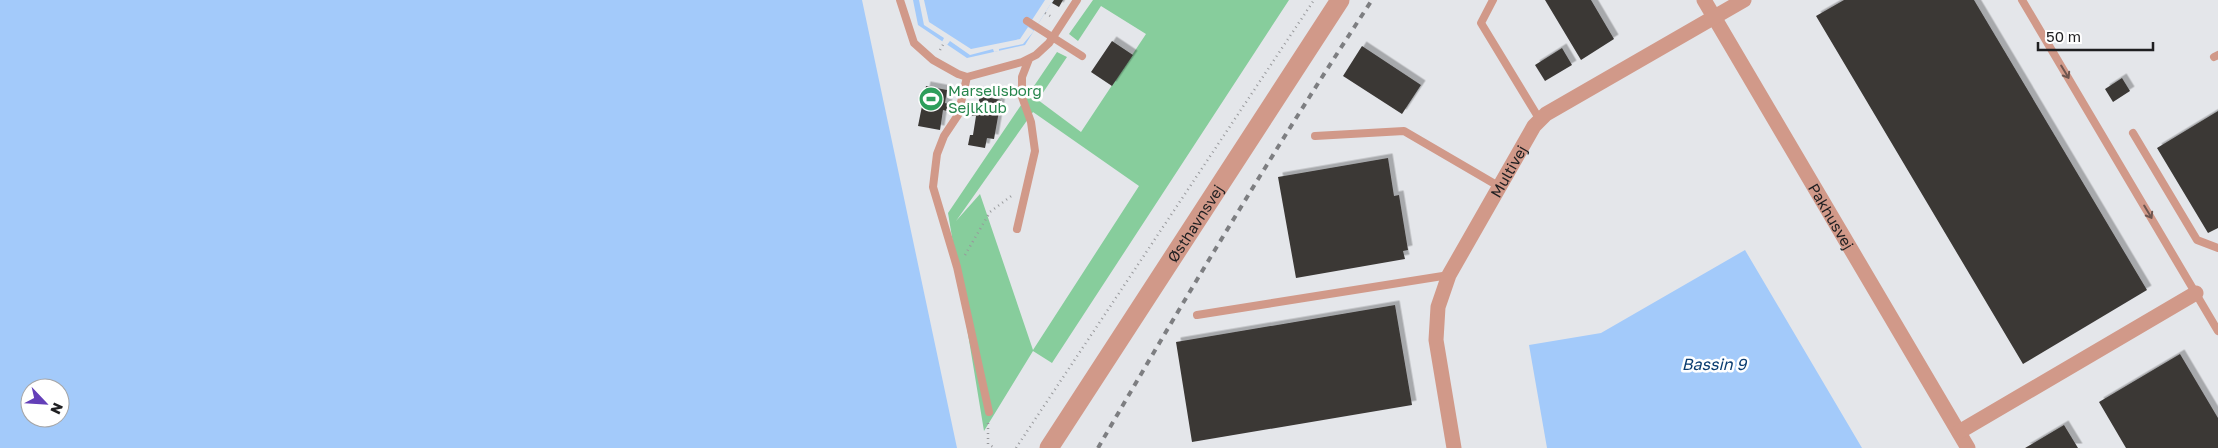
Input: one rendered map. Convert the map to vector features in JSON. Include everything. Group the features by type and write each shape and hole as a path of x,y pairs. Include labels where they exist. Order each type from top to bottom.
{"street":[{"name":"Østhavnsvej","path":"1053,446 1340,0"},
{"name":"Pakhusvej","path":"1704,0 1968,448"},
{"name":"Multivej","path":"1454,448 1436,340 1438,308 1449,276 1534,126 1546,114 1744,0"},
{"path":"1959,432 2196,293"}],"lane":[{"path":"900,0 914,43 933,60 967,77 1029,59 1043,50 1077,0"},
{"path":"1493,0 1481,23 1540,120"},
{"path":"2022,0 2218,331"},
{"path":"1027,21 1082,56"},
{"path":"1017,229 1035,151 1031,122 1022,97 1022,77 1029,59"},
{"path":"967,77 958,115 944,136 937,154 933,187 957,267 989,412"},
{"path":"1315,136 1404,131 1500,187"},
{"path":"2133,133 2197,240 2218,248"},
{"path":"1197,315 1449,276"}],"path":[{"path":"1016,448 1314,0"},
{"path":"1045,13 1052,17"},
{"path":"941,48 944,43"},
{"path":"957,267 990,212 1027,184"},
{"path":"989,412 988,444 994,448"}],"green space":[{"path":"1093,0 1289,0 1052,363 1033,351 984,431 948,213 1057,52 1067,57 1038,100 1081,132 1146,34 1101,6 1078,41 1069,34","holes":["1033,112 1139,186 1033,350 980,194 956,221"]}],"water":[{"path":"0,0 862,0 957,448 0,448"},
{"path":"913,0 1053,0 1025,45 967,58 918,25"},
{"name":"Bassin 9","path":"1745,250 1862,448 1547,448 1529,345 1601,333"}],"pier":[{"path":"919,0 924,0 929,22 971,49 1020,39 1028,27 1034,31 1023,44 999,49 999,51 994,52 993,49 970,55 950,41 947,45 942,42 944,38 924,25"},
{"path":"1045,0 1053,0 1038,24 1032,20"}],"building":[{"path":"1054,0 1063,0 1059,7 1052,3"},
{"path":"1545,0 1591,0 1614,39 1581,60"},
{"path":"1844,0 1974,0 2147,290 2023,364 1816,16"},
{"path":"1112,41 1133,55 1112,86 1091,72"},
{"path":"1362,46 1421,85 1402,114 1343,76"},
{"path":"1562,48 1572,65 1545,81 1535,65"},
{"path":"2122,78 2130,91 2113,102 2105,89"},
{"path":"926,86 947,90 945,103 948,104 947,111 943,110 940,130 918,126"},
{"path":"980,96 1001,100 994,139 987,138 985,148 968,145 970,135 973,135 976,116 972,116 974,109 977,109"},
{"path":"2218,111 2218,228 2208,233 2157,148"},
{"path":"1388,158 1394,196 1399,195 1408,250 1403,251 1405,259 1296,278 1278,177"},
{"path":"1395,305 1412,405 1192,442 1176,342"},
{"path":"2180,354 2218,418 2218,448 2126,448 2099,402"},
{"path":"2064,425 2078,448 2025,448"}],"railway":[{"path":"1098,448 1232,222 1372,0"}],"place":[{"name":"Marselisborg Sejlklub","path":"931,99"}]}
